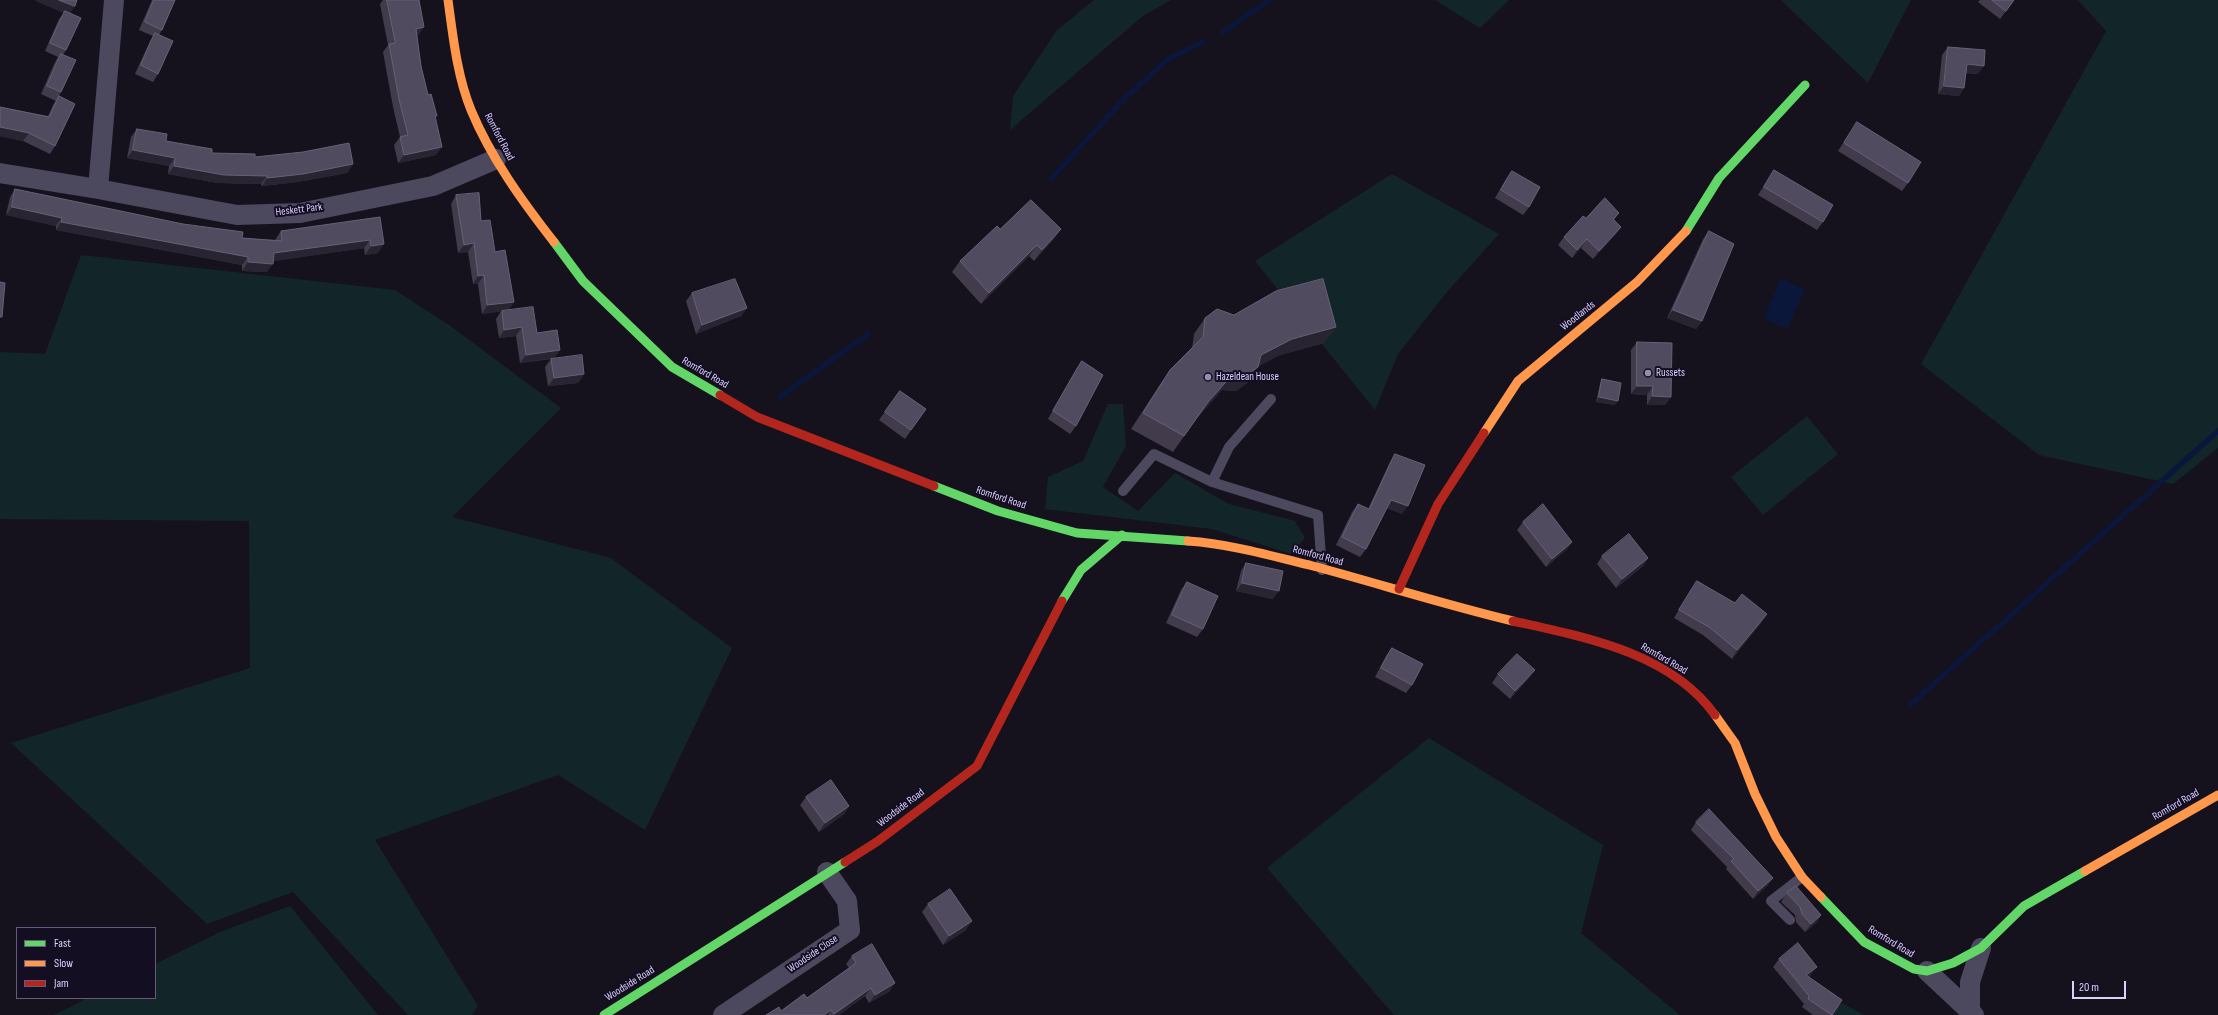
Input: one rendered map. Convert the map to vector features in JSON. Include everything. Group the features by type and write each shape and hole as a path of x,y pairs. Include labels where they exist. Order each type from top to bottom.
{"street":[{"path":"98,189 114,0"},
{"name":"Romford Road","path":"448,0 457,60 471,110 512,187 583,281 672,368 757,417 998,511 1077,533 1204,542 1255,550 1322,570 1399,589 1460,608 1557,631 1640,656 1678,678 1704,700 1735,743 1755,794 1776,837 1802,877 1864,942 1914,969 1927,971 1953,963 1981,948 2024,906 2218,795"},
{"name":"Woodlands","path":"1399,589 1438,504 1518,381 1632,287 1684,235 1719,178 1805,86"},
{"name":"Heskett Park","path":"0,173 98,189 237,216 300,213 433,186 496,159"},
{"name":"Woodside Road","path":"604,1015 878,841 977,766 1062,599 1081,570 1122,535"},
{"name":"Woodside Close","path":"723,1015 850,930 847,901 827,872"},
{"path":"1972,1013 1970,982 1981,948"},
{"path":"1927,971 1972,1013"}],"lane":[{"path":"1212,482 1229,447 1271,399"},
{"path":"1123,491 1154,454 1212,482 1318,515 1322,570"},
{"path":"1790,920 1772,901 1802,877"}],"green space":[{"path":"1094,0 1171,0 1143,16 1010,130 1013,96 1057,30"},
{"path":"1435,0 1509,0 1480,28"},
{"path":"1781,0 1911,0 1868,83"},
{"path":"2078,0 2218,0 2218,448 2173,484 2039,455 1921,364 2106,31"},
{"path":"1392,174 1499,234 1446,293 1398,354 1375,410 1255,261"},
{"path":"81,255 395,290 449,325 561,408 452,517 611,558 732,648 645,830 558,775 375,840 478,1006 472,1015 408,1015 293,892 207,924 11,743 250,668 249,521 0,519 0,352 45,354"},
{"path":"1108,404 1123,404 1126,446 1103,487 1138,511 1175,473 1229,504 1295,521 1305,538 1291,554 1212,529 1045,509 1048,477 1083,461"},
{"path":"1807,416 1838,454 1763,515 1731,477"},
{"path":"1429,738 1603,845 1581,933 1680,1015 1394,1015 1267,868"},
{"path":"290,906 378,1015 54,1015 86,999 156,999 156,964 220,932"},
{"path":"1842,1003 1864,1015 1810,1015"}],"water":[{"path":"1781,278 1805,290 1787,329 1764,318"}],"building":[{"path":"59,0 77,0 75,6"},
{"path":"154,0 175,0 162,30 145,22"},
{"path":"387,0 419,0 424,27 416,29 421,66 428,95 431,94 437,116 435,116 442,147 404,155 400,137 408,135 399,99 389,44 395,43"},
{"path":"1992,0 2014,0 2006,11"},
{"path":"65,11 81,18 66,50 50,43"},
{"path":"155,33 173,41 158,74 141,65"},
{"path":"1948,47 1985,50 1984,66 1967,64 1964,88 1944,86"},
{"path":"61,54 76,60 61,92 47,86"},
{"path":"59,96 75,104 55,146 29,133 0,127 0,107 49,117"},
{"path":"1857,122 1921,162 1908,183 1844,143"},
{"path":"137,129 167,134 166,141 212,149 212,153 255,154 255,157 303,152 349,143 353,164 303,174 267,178 267,176 224,175 174,166 175,158 133,150"},
{"path":"1774,170 1833,205 1823,222 1764,187"},
{"path":"1512,171 1540,187 1529,207 1501,190"},
{"path":"15,189 183,224 243,232 242,238 282,241 281,231 380,217 384,244 371,246 370,240 274,253 273,264 248,262 248,257 61,222 62,218 12,207"},
{"path":"479,193 481,221 490,220 495,252 505,250 514,302 487,305 484,275 478,276 474,243 464,245 456,195"},
{"path":"1605,198 1619,213 1613,219 1621,227 1599,251 1587,239 1577,250 1564,237 1583,216 1586,218"},
{"path":"1031,200 1061,229 1042,250 1037,245 989,293 960,261 997,226 1000,229"},
{"path":"1709,231 1734,244 1702,321 1673,310"},
{"path":"735,279 747,308 702,325 692,293"},
{"name":"Hazeldean House","path":"1323,279 1336,327 1292,339 1261,355 1258,367 1247,375 1233,374 1208,402 1184,436 1143,413 1170,370 1203,337 1205,318 1217,309 1234,315 1276,291"},
{"path":"0,282 5,283 2,317 0,317"},
{"path":"533,307 537,333 557,330 560,350 526,355 522,327 504,330 502,311"},
{"name":"Russets","path":"1637,342 1672,343 1671,397 1652,396 1653,386 1637,386"},
{"path":"582,355 584,374 554,378 551,359"},
{"path":"1082,361 1103,375 1076,426 1053,411"},
{"path":"1602,379 1621,383 1618,401 1599,397"},
{"path":"900,391 926,409 911,430 885,412"},
{"path":"1395,454 1425,465 1408,506 1391,500 1366,549 1342,537 1358,504 1369,509"},
{"path":"1543,504 1572,542 1552,559 1523,522"},
{"path":"1629,534 1648,558 1622,579 1602,556"},
{"path":"1246,563 1283,571 1279,591 1242,583"},
{"path":"1697,581 1735,603 1742,594 1767,614 1737,650 1709,627 1679,610"},
{"path":"1187,582 1218,596 1203,629 1172,615"},
{"path":"1392,648 1423,664 1412,685 1381,668"},
{"path":"1517,654 1535,670 1515,691 1498,674"},
{"path":"831,780 849,806 825,823 806,797"},
{"path":"1709,809 1773,878 1758,891 1731,861 1734,859 1696,822"},
{"path":"1796,886 1821,915 1811,924 1802,914 1800,907 1787,893"},
{"path":"950,889 972,921 949,936 928,904"},
{"path":"1798,943 1817,967 1806,975 1842,1000 1832,1015 1808,999 1809,996 1779,959"},
{"path":"872,944 895,983 875,995 871,988 834,1014 831,1010 824,1015 766,1015 779,1007 781,1011 804,994 807,998 856,963 852,956"}],"waterway":[{"path":"1223,32 1270,0"},
{"path":"1051,179 1124,99 1168,59 1203,42"},
{"path":"780,397 868,334"},
{"path":"1910,705 2218,431"}],"traffic: fast":[{"path":"1686,231 1719,178 1805,85"},
{"path":"554,242 583,281 672,367 720,395"},
{"path":"934,486 998,511 1077,533 1188,541"},
{"path":"1062,601 1081,570 1122,535"},
{"path":"604,1015 845,862"},
{"path":"1821,897 1864,942 1914,969 1927,971 1953,963 1981,948 2024,906 2085,871"}],"traffic: slow":[{"path":"448,0 459,70 471,110 488,145 508,179 554,242"},
{"path":"1484,433 1518,381 1637,282 1686,231"},
{"path":"1188,541 1220,545 1267,554 1513,621"},
{"path":"1715,715 1735,743 1755,794 1776,837 1802,877 1821,897"},
{"path":"2085,871 2218,795"}],"traffic: jam":[{"path":"720,395 757,417 934,486"},
{"path":"1399,589 1438,504 1484,433"},
{"path":"845,862 878,841 977,766 1062,601"},
{"path":"1513,621 1596,641 1624,650 1650,662 1674,676 1696,694 1715,715"}],"place":[{"name":"Russets","path":"1648,373"},
{"name":"Hazeldean House","path":"1208,377"}]}
